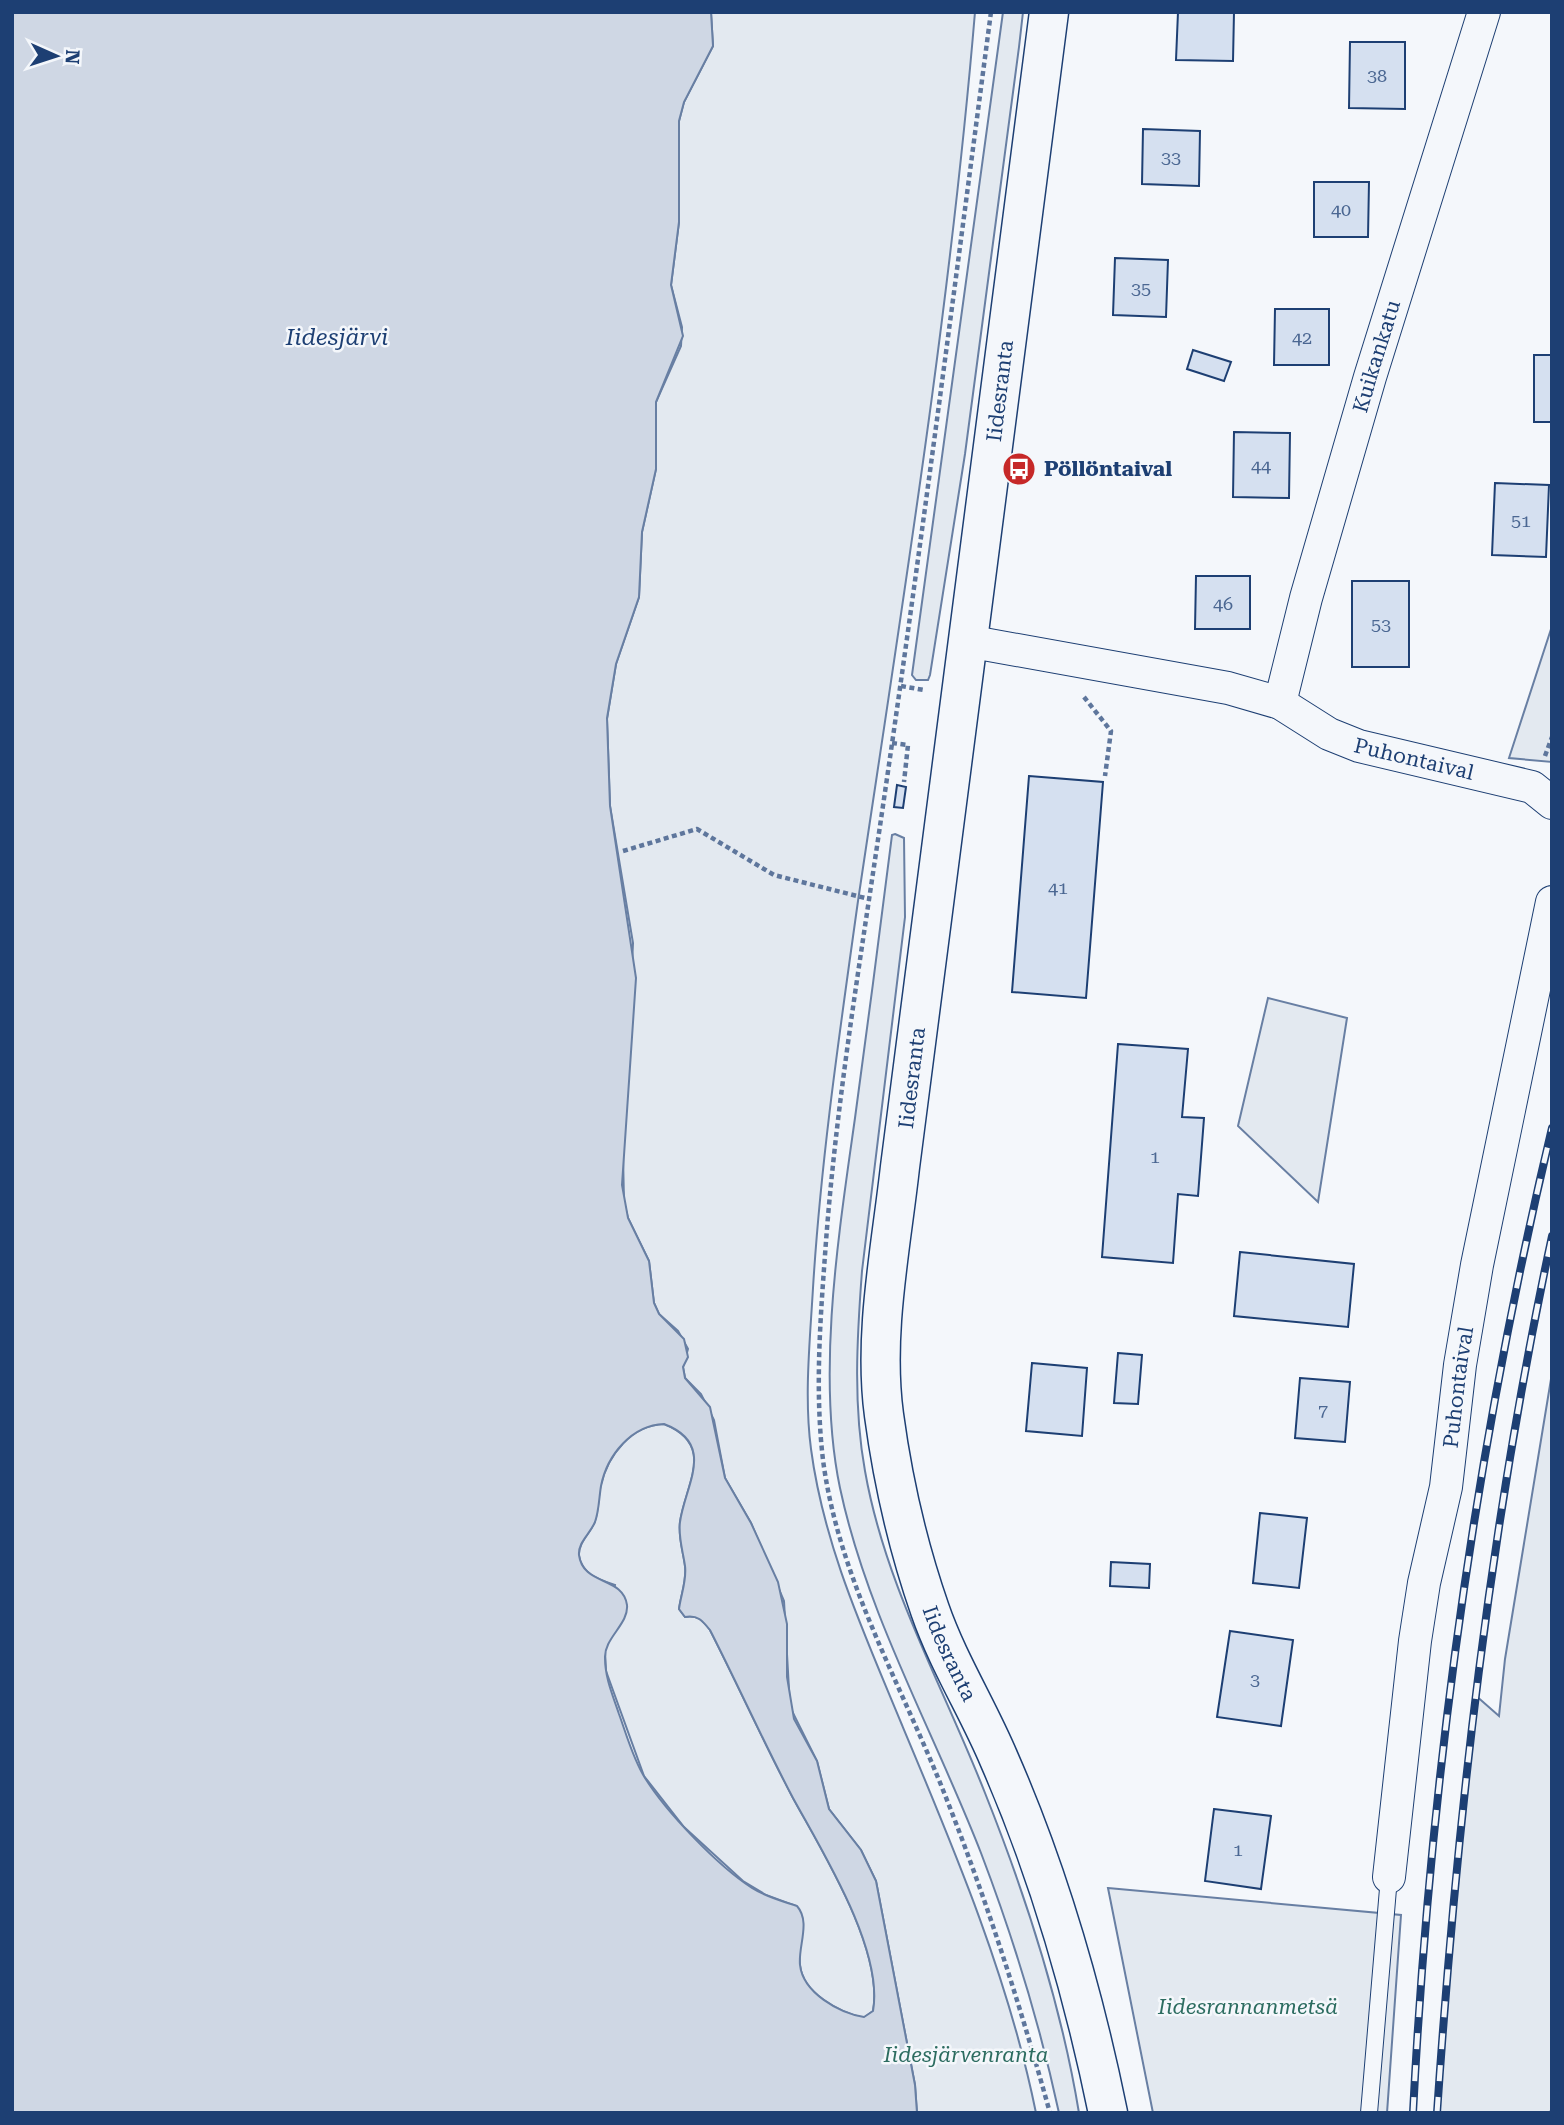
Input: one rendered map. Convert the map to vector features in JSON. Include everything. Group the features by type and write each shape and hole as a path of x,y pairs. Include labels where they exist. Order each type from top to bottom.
{"main road":[{"name":"Iidesranta","path":"1049,12 967,641 885,1301 881,1358 884,1413 903,1524 931,1613 1000,1759 1054,1898 1095,2052 1108,2113"}],"street":[{"name":"Kuikankatu","path":"1280,703 1306,598 1364,397 1484,12"},
{"path":"967,641 1228,688 1280,703"},
{"name":"Puhontaival","path":"1280,703 1329,734 1359,746 1532,787 1552,803"},
{"name":"Puhontaival","path":"1389,1877 1415,1641 1446,1487 1460,1365 1475,1278 1552,902"}],"lane":[{"path":"1369,2113 1389,1877"}],"path":[{"path":"1076,689 1111,731 1105,776"},
{"path":"1546,752 1552,737"},
{"path":"892,743 908,745 904,782"},
{"path":"623,852 697,829 774,875 869,899"}],"green space":[{"name":"Iidesjärvenranta","path":"711,12 975,12 939,346 832,1094 816,1239 808,1409 817,1485 836,1556 860,1624 979,1916 1011,2014 1036,2113 917,2113 915,2085 876,1881 861,1850 829,1809 817,1761 790,1707 784,1601 751,1523 725,1478 714,1420 701,1394 685,1378 683,1367 688,1349 678,1331 659,1314 654,1303 649,1261 628,1218 624,1202 623,1154 633,943 610,806 607,719 616,664 639,597 642,532 656,469 656,402 681,346 682,327 671,285 679,222 679,121 684,102 713,46"},
{"path":"1003,12 1023,12 1019,47 965,454 930,675 928,680 916,680 912,675"},
{"path":"1552,626 1552,762 1509,758"},
{"path":"892,835 904,838 905,917 862,1271 857,1371 861,1446 874,1513 886,1554 917,1635 985,1793 1041,1950 1079,2113 1059,2113 1034,2014 993,1885 867,1582 840,1488 833,1444 830,1398 832,1303"},
{"path":"1268,998 1347,1018 1318,1202 1238,1126"},
{"path":"1552,1373 1552,2113 1436,2113 1448,1953 1474,1694 1499,1716 1505,1659"},
{"path":"664,1424 680,1433 690,1443 694,1454 694,1467 680,1522 685,1582 679,1609 685,1617 699,1619 710,1630 782,1777 848,1901 869,1959 874,1987 873,2011 864,2018 824,2000 808,1984 800,1965 802,1928 796,1906 766,1895 743,1881 684,1827 644,1776 606,1671 605,1651 615,1585 588,1572 581,1562 579,1551 595,1521 601,1484 616,1452 632,1435 642,1429"},
{"name":"Iidesrannanmetsä","path":"1108,1888 1401,1915 1387,2113 1153,2113"}],"water":[{"name":"Iidesjärvi","path":"12,12 711,12 713,46 684,102 679,121 679,222 671,285 683,336 656,402 656,469 642,532 639,597 616,664 607,718 610,806 636,978 622,1185 628,1218 649,1261 654,1303 659,1314 684,1339 688,1357 683,1367 685,1378 710,1407 725,1478 751,1523 778,1582 787,1624 787,1677 794,1719 817,1761 829,1809 861,1850 876,1881 915,2085 917,2113 12,2113","holes":["664,1424 680,1432 690,1443 694,1454 694,1467 680,1522 685,1582 679,1609 685,1617 699,1619 710,1630 782,1777 848,1901 869,1959 874,1987 873,2011 864,2017 834,2006 815,1993 808,1984 800,1965 804,1927 797,1906 752,1888 694,1838 666,1807 641,1771 610,1687 605,1665 606,1651 627,1612 627,1605 618,1589 595,1577 582,1565 580,1546 595,1522 604,1474 615,1453 632,1436 652,1426"]}],"building":[{"path":"1178,12 1234,12 1233,61 1176,60"},
{"path":"1350,42 1405,42 1405,109 1349,108"},
{"path":"1143,129 1200,131 1199,186 1142,184"},
{"path":"1314,182 1369,182 1368,237 1314,237"},
{"path":"1115,258 1168,260 1166,317 1113,315"},
{"path":"1275,309 1329,309 1329,365 1274,365"},
{"path":"1193,350 1231,362 1224,381 1187,369"},
{"path":"1534,355 1552,355 1552,422 1534,422"},
{"path":"1234,432 1290,433 1289,498 1233,497"},
{"path":"1495,483 1549,485 1546,557 1492,555"},
{"path":"1196,576 1250,576 1250,629 1195,629"},
{"path":"1352,581 1409,581 1409,667 1352,667"},
{"path":"1029,776 1103,782 1086,998 1012,992"},
{"path":"897,785 906,787 903,808 894,807"},
{"path":"1118,1044 1188,1049 1182,1117 1204,1118 1198,1196 1178,1194 1173,1263 1102,1257"},
{"path":"1240,1252 1354,1264 1348,1327 1234,1316"},
{"path":"1118,1353 1142,1355 1138,1404 1114,1403"},
{"path":"1032,1363 1087,1368 1082,1436 1026,1431"},
{"path":"1300,1378 1350,1382 1345,1442 1295,1438"},
{"path":"1260,1513 1307,1518 1299,1588 1253,1583"},
{"path":"1111,1562 1150,1564 1149,1588 1110,1586"},
{"path":"1230,1631 1293,1640 1281,1726 1217,1717"},
{"path":"1214,1809 1271,1816 1261,1889 1205,1881"}],"railway":[{"path":"1413,2113 1431,1864 1460,1617 1500,1371 1552,1128"},
{"path":"1437,2113 1455,1892 1479,1672 1511,1453 1552,1236"}],"place":[{"name":"Pöllöntaival","path":"1019,469"}]}
